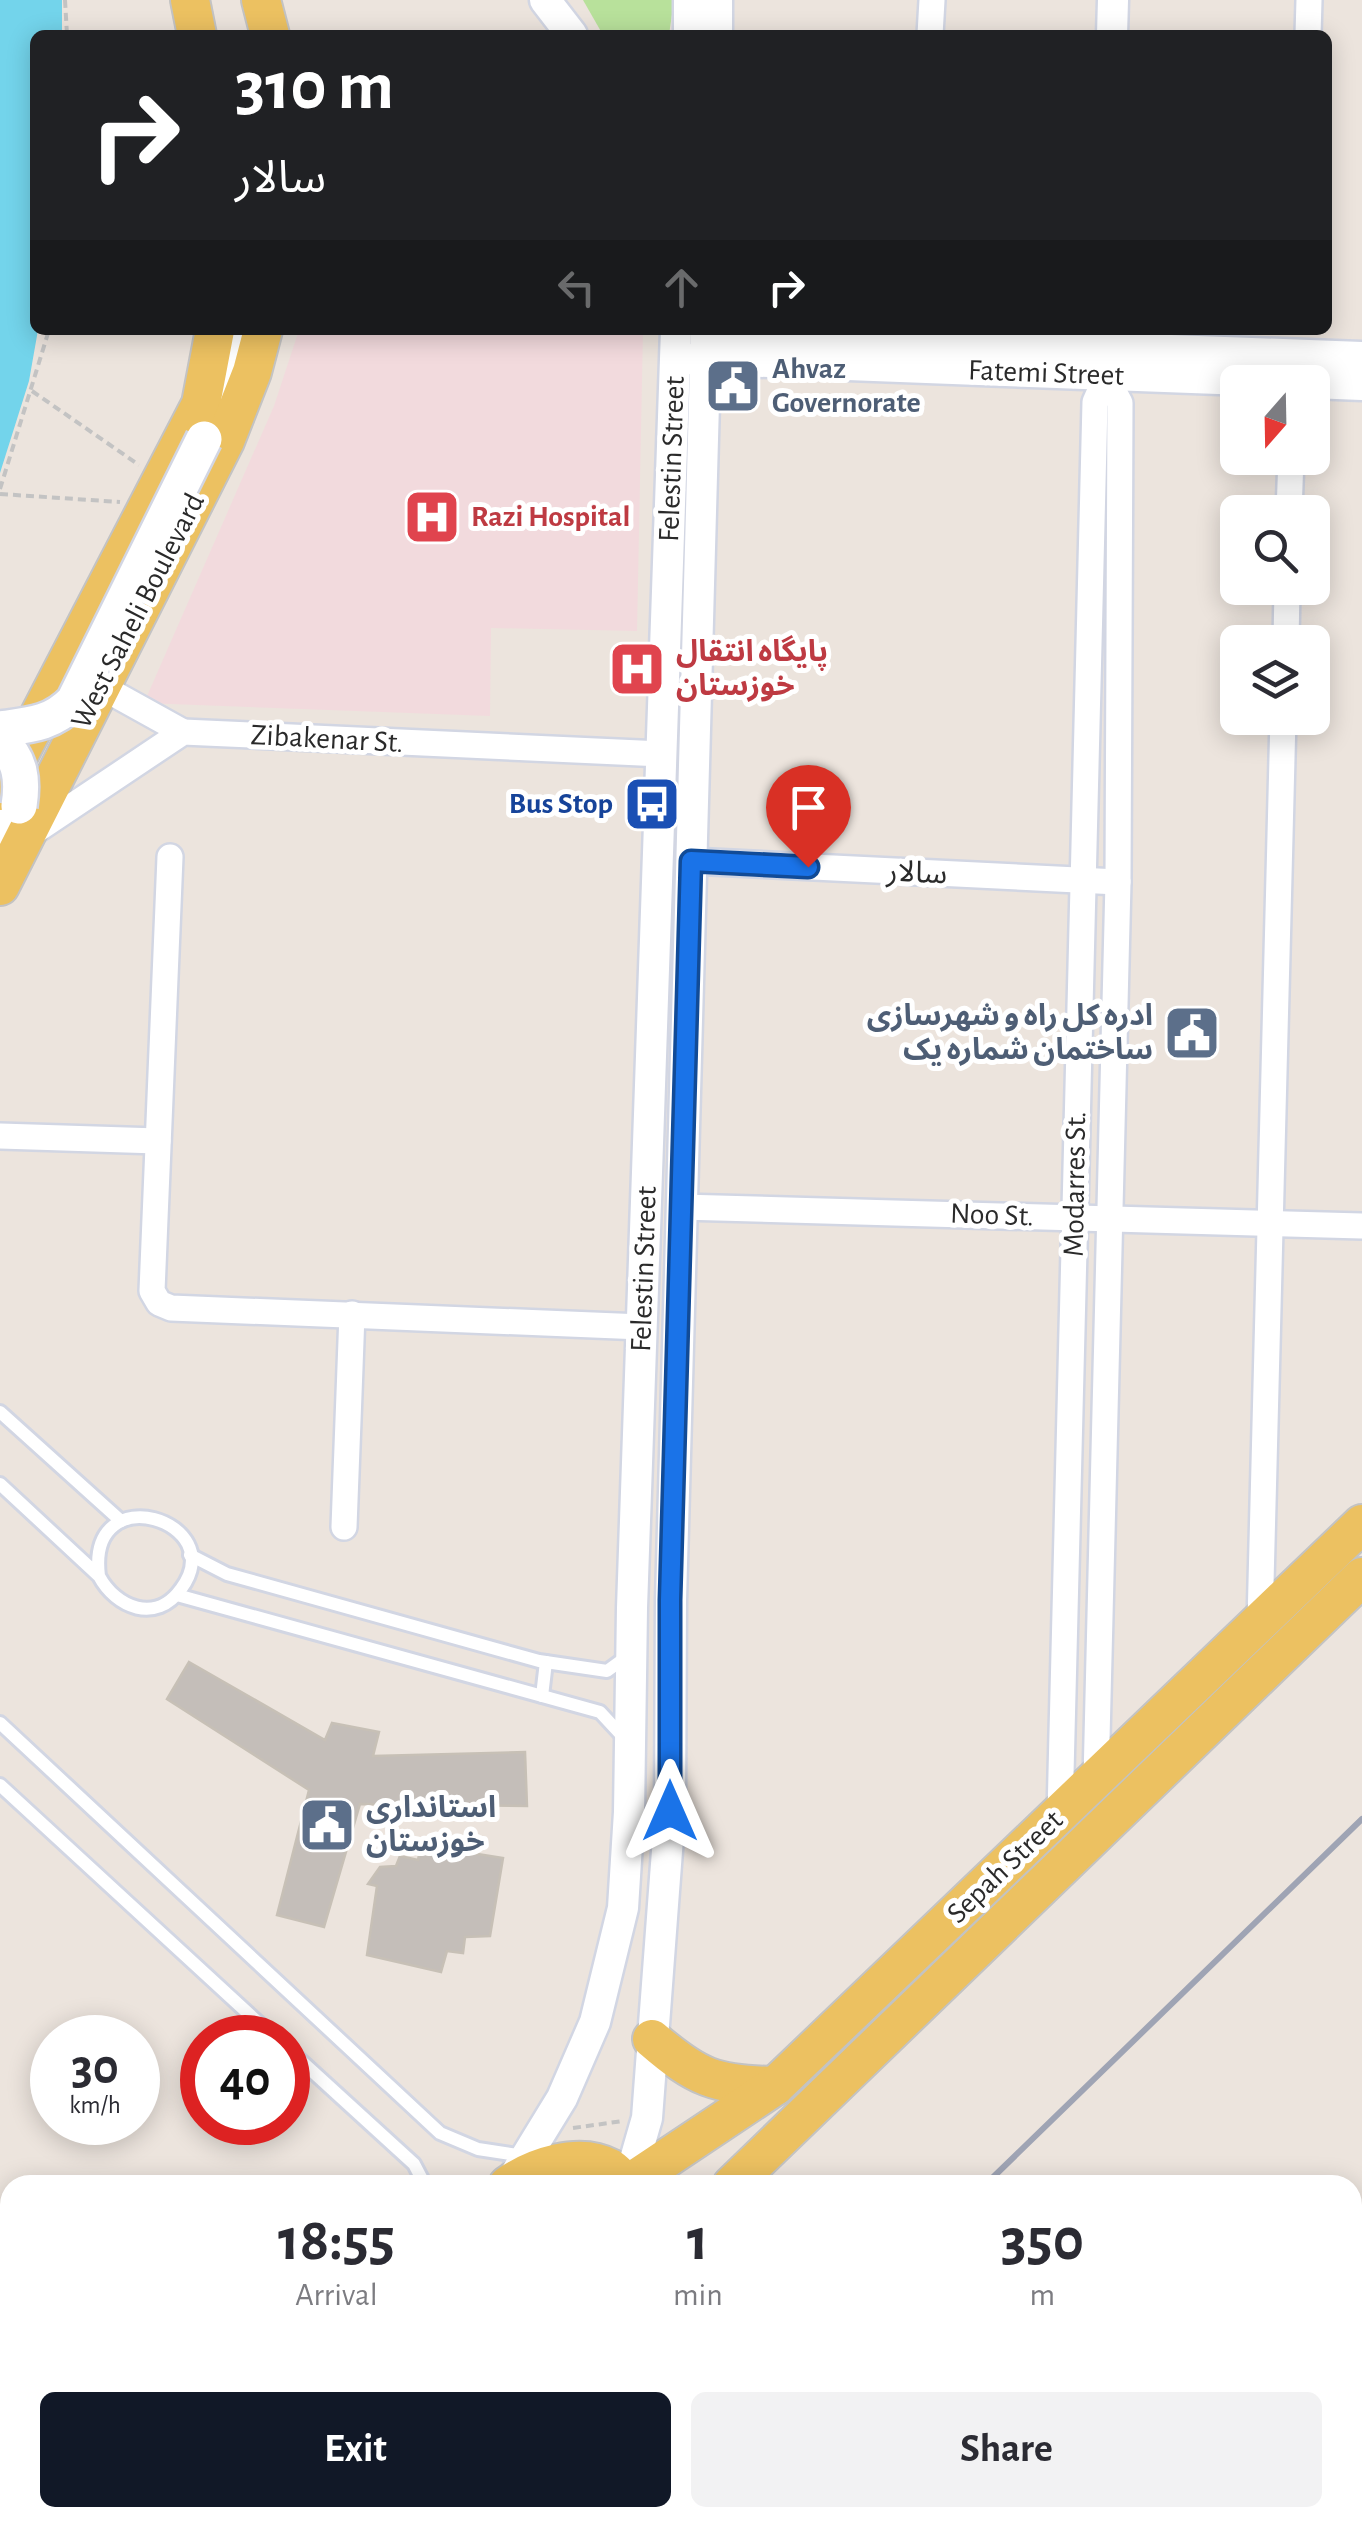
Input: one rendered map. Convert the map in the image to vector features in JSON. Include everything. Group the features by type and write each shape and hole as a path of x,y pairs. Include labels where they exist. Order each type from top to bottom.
{"main road":[{"path":"190,0 196,30"},
{"path":"261,0 269,30"},
{"name":"West Saheli Boulevard","path":"0,791 148,487 203,421 214,335"},
{"path":"0,729 43,724 61,715 74,701 203,421 225,386 234,335"},
{"name":"West Saheli Boulevard","path":"0,886 12,841 100,686 224,440 252,372 262,335"},
{"path":"0,741 18,762 22,784 12,841"},
{"name":"Sepah Street","path":"642,2175 775,2086 1362,1524"},
{"name":"Sepah Street","path":"742,2175 1362,1577"},
{"path":"652,2039 686,2068 715,2080 730,2085 775,2086"},
{"path":"515,2175 586,2162 610,2168 618,2175"}],"street":[{"path":"545,0 569,30"},
{"path":"689,0 689,30"},
{"path":"716,30 717,0"},
{"path":"930,30 932,0"},
{"path":"1112,30 1113,0"},
{"path":"1308,30 1309,0"},
{"name":"Fatemi Street","path":"694,342 916,335 1105,352"},
{"name":"Fatemi Street","path":"694,342 1362,357"},
{"name":"Felestin Street","path":"515,2175 562,2098 595,2022 623,1908 662,754 694,342"},
{"name":"Felestin Street","path":"631,2175 647,2118 670,1811 673,1495 691,861 694,342"},
{"name":"Modarres St.","path":"1060,1814 1095,402 1105,352"},
{"name":"Modarres St.","path":"1096,1779 1118,882 1120,403 1105,352"},
{"path":"1330,384 1362,385"},
{"path":"12,841 183,732 100,686"},
{"name":"Zibakenar St.","path":"183,732 662,754"},
{"path":"1260,1622 1282,735"},
{"path":"170,857 152,1292 158,1302 170,1308 642,1327"},
{"name":"سالار","path":"691,861 1118,882"},
{"path":"0,1136 158,1141"},
{"name":"Noo St.","path":"681,1207 1362,1226"},
{"path":"344,1527 352,1314"},
{"path":"636,1493 673,1495"}],"lane":[{"path":"0,1412 122,1521"},
{"path":"0,1484 100,1576 118,1601 133,1607 164,1604 177,1595 186,1583 190,1555 185,1540 164,1520 135,1516 109,1531 101,1544 100,1576"},
{"path":"190,1555 227,1574 546,1662 607,1671 631,1653"},
{"path":"177,1595 600,1712 630,1745"},
{"path":"542,1696 546,1662"},
{"path":"0,1723 440,2133 478,2150 515,2175"},
{"path":"0,1785 250,2015"},
{"path":"310,2069 414,2164 419,2175"}],"path":[{"path":"65,0 67,30"},
{"path":"46,335 0,491 16,497 148,487"},
{"path":"30,390 148,487"}],"shaded area":[{"name":"Razi Hospital","path":"297,335 643,335 637,631 491,628 490,716 144,703 274,406"}],"green space":[{"path":"583,0 674,0 670,30 600,30"}],"water":[{"path":"0,0 62,0 62,30 30,30 30,335 37,335 29,381 0,473"}],"building":[{"name":"استانداری خوزستان","path":"189,1662 325,1740 332,1723 379,1732 373,1756 525,1752 527,1806 360,1804 324,1927 277,1915 309,1790 167,1699"},
{"path":"421,1845 503,1858 490,1936 465,1937 463,1953 447,1951 441,1972 367,1955 377,1886 368,1884 380,1867 396,1866 400,1856 418,1860"}],"railway":[{"path":"995,2175 1362,1819"}],"place":[{"name":"Ahvaz Governorate","path":"733,386"},
{"name":"Razi Hospital","path":"432,517"},
{"name":"پایگاه انتقال خوزستان","path":"637,669"},
{"name":"Bus Stop","path":"652,804"},
{"name":"ادره کل راه و شهرسازی ساختمان شماره یک","path":"1192,1033"},
{"name":"استانداری خوزستان","path":"327,1825"}],"route":[{"path":"670,1811 670,1600 691,861 808,867"}]}
